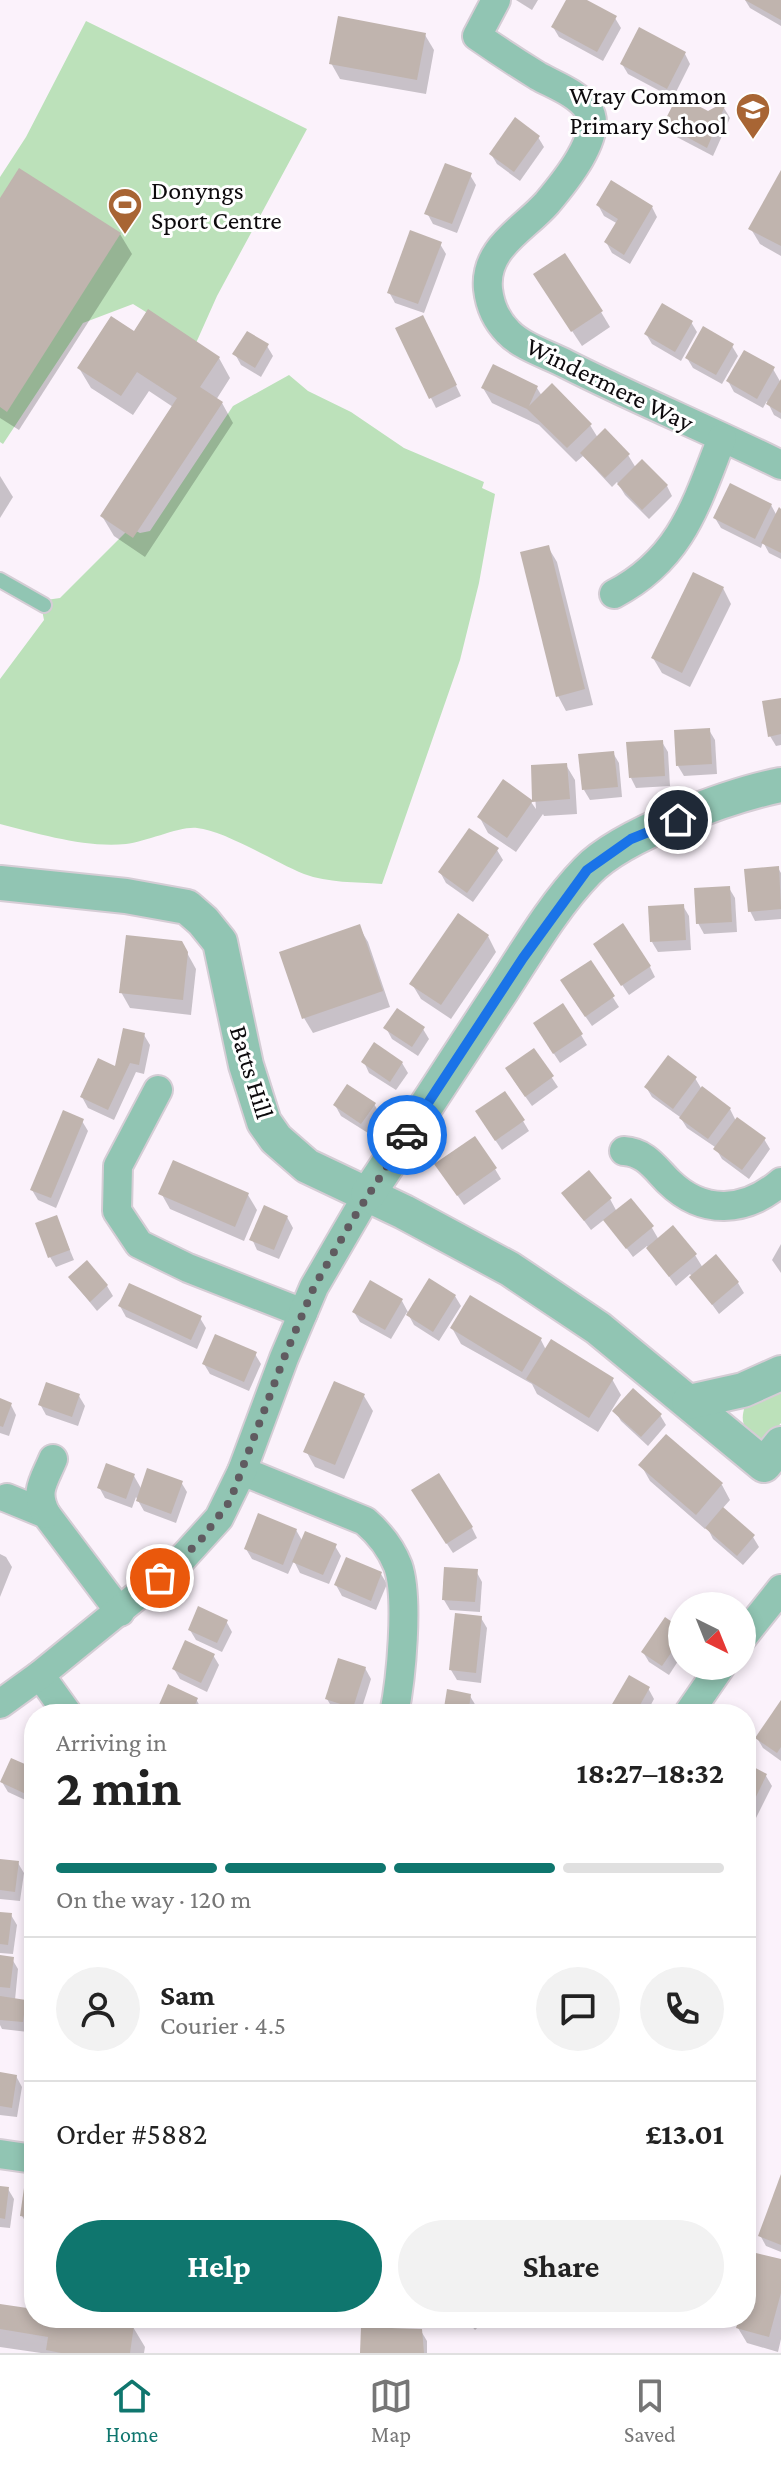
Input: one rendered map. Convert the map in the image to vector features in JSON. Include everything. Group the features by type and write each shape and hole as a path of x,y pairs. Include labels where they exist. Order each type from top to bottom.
{"street":[{"name":"Windermere Way","path":"496,0 477,36 580,100 593,118 592,136 546,204 508,239 493,259 487,279 489,300 496,318 511,336 781,465"},
{"path":"614,594 640,580 677,542 722,438"},
{"path":"0,1704 120,1612 200,1541 230,1501 303,1313 335,1248 523,958 587,870 631,839 750,791 781,785"},
{"name":"Batts Hill","path":"0,883 175,903 195,914 220,942 246,1065 264,1122 276,1139 307,1166 467,1244 510,1269 598,1328 689,1402 775,1463"},
{"path":"158,1090 118,1166 117,1211 139,1244 188,1268 303,1313"},
{"path":"624,1151 635,1151 645,1157 678,1191 692,1200 714,1206 755,1200 781,1182"},
{"path":"689,1402 743,1390 781,1373"},
{"path":"53,1459 39,1492 39,1501 120,1612"},
{"path":"242,1471 365,1521 378,1532 389,1548 402,1584 401,1666 395,1704"},
{"path":"7,1498 46,1514"},
{"path":"756,1620 781,1589"},
{"path":"40,1675 61,1704"},
{"path":"695,1704 711,1680"},
{"path":"0,2154 24,2158"}],"lane":[{"path":"0,580 44,605"}],"green space":[{"name":"Donyngs Sport Centre","path":"86,21 307,129 217,296 196,343 133,304 83,323 3,444 0,442 0,177 26,137"},
{"path":"289,375 308,391 351,412 404,448 484,482 482,488 495,494 479,583 460,660 382,884 313,877 222,835 197,828 182,829 134,843 110,845 63,839 0,824 0,679 44,620 42,610 46,600 60,598 130,528 140,533 150,531 233,406"},
{"path":"781,1388 781,1423 771,1435 761,1440 745,1426 745,1406"}],"building":[{"path":"566,0 587,0 617,16 597,52 551,27"},
{"path":"745,0 781,0 781,20"},
{"path":"338,16 426,33 417,80 329,64"},
{"path":"639,27 686,52 667,89 620,64"},
{"path":"678,95 708,111 719,105 725,106 707,148 663,124"},
{"path":"515,117 540,136 514,172 489,154"},
{"path":"445,163 472,173 452,224 424,214"},
{"path":"19,168 121,233 7,412 0,407 0,198"},
{"path":"781,170 781,246 748,229"},
{"path":"611,180 653,206 624,255 604,242 618,219 596,205"},
{"path":"410,230 442,242 418,304 387,293"},
{"path":"565,253 603,311 571,332 533,274"},
{"path":"662,303 693,321 675,352 644,334"},
{"path":"148,309 220,357 200,387 223,402 133,538 100,516 177,398 137,372 121,396 77,368 111,316 134,331"},
{"path":"423,315 457,385 429,399 395,328"},
{"path":"703,326 734,344 716,375 685,358"},
{"path":"247,331 269,344 255,368 232,354"},
{"path":"744,350 775,367 757,399 726,381"},
{"path":"493,364 538,386 529,406 552,383 592,424 567,448 527,409 481,388"},
{"path":"781,379 781,413 766,404"},
{"path":"605,428 630,454 605,478 580,453"},
{"path":"642,459 668,485 642,510 617,484"},
{"path":"730,483 772,504 755,539 713,518"},
{"path":"779,507 781,509 781,553 761,543"},
{"path":"549,545 585,689 556,697 520,552"},
{"path":"693,572 724,587 682,673 651,658"},
{"path":"781,698 781,734 768,737 762,701"},
{"path":"710,728 712,764 676,766 674,730"},
{"path":"663,740 665,776 629,778 626,742"},
{"path":"614,751 618,787 582,790 578,754"},
{"path":"567,763 570,799 532,802 507,838 477,817 503,779 532,800 531,765"},
{"path":"469,828 499,848 467,893 438,872"},
{"path":"779,866 781,909 748,912 744,869"},
{"path":"730,886 732,922 696,924 694,888"},
{"path":"684,904 686,940 650,942 648,906"},
{"path":"458,913 489,935 441,1005 409,984"},
{"path":"623,923 651,966 621,986 593,944"},
{"path":"360,924 383,991 302,1019 279,952"},
{"path":"126,935 182,941 188,952 183,1000 119,993"},
{"path":"591,960 615,996 585,1017 560,980"},
{"path":"563,1003 583,1034 553,1054 533,1023"},
{"path":"397,1008 425,1027 412,1047 383,1028"},
{"path":"123,1028 145,1033 139,1065 130,1063 108,1110 80,1097 98,1058 115,1066"},
{"path":"374,1042 403,1062 390,1082 361,1062"},
{"path":"534,1048 554,1076 525,1097 505,1068"},
{"path":"668,1055 697,1077 673,1109 644,1087"},
{"path":"347,1084 376,1103 361,1124 333,1105"},
{"path":"702,1086 731,1108 708,1139 679,1118"},
{"path":"505,1091 525,1120 495,1141 475,1111"},
{"path":"63,1110 84,1119 51,1198 30,1190"},
{"path":"737,1117 766,1138 742,1170 713,1149"},
{"path":"475,1136 497,1168 457,1196 434,1164"},
{"path":"173,1160 249,1193 235,1227 158,1194"},
{"path":"589,1170 612,1198 584,1221 561,1193"},
{"path":"631,1198 654,1226 626,1249 603,1220"},
{"path":"264,1205 288,1216 274,1250 249,1240"},
{"path":"57,1215 70,1250 48,1258 35,1223"},
{"path":"673,1225 697,1254 669,1277 646,1248"},
{"path":"716,1254 739,1282 712,1305 689,1277"},
{"path":"87,1260 108,1285 90,1302 68,1277"},
{"path":"429,1278 456,1295 433,1332 406,1315"},
{"path":"370,1280 403,1299 385,1330 352,1312"},
{"path":"129,1283 202,1316 191,1340 118,1306"},
{"path":"470,1295 542,1338 522,1372 450,1328"},
{"path":"215,1334 257,1352 244,1382 202,1364"},
{"path":"551,1339 614,1378 589,1418 526,1379"},
{"path":"334,1381 365,1394 335,1465 303,1452"},
{"path":"46,1382 80,1394 72,1417 38,1405"},
{"path":"633,1388 662,1414 641,1437 612,1411"},
{"path":"0,1398 12,1403 3,1427 0,1426"},
{"path":"666,1434 723,1483 696,1515 638,1465"},
{"path":"106,1463 135,1474 126,1499 97,1488"},
{"path":"147,1468 183,1481 171,1514 136,1501"},
{"path":"439,1473 473,1527 446,1544 411,1490"},
{"path":"723,1507 755,1535 737,1556 705,1528"},
{"path":"258,1513 297,1529 283,1565 244,1549"},
{"path":"305,1531 337,1544 323,1575 292,1562"},
{"path":"346,1557 382,1572 371,1601 334,1585"},
{"path":"444,1567 478,1569 475,1602 442,1600"},
{"path":"198,1606 228,1620 217,1643 188,1630"},
{"path":"455,1613 482,1616 476,1673 449,1670"},
{"path":"665,1617 668,1619 668,1657 662,1666 641,1652"},
{"path":"185,1640 215,1654 201,1683 172,1669"},
{"path":"338,1658 366,1667 354,1704 325,1699"},
{"path":"629,1675 650,1687 641,1704 612,1704"},
{"path":"168,1684 198,1698 195,1704 159,1704"},
{"path":"447,1689 471,1694 470,1704 445,1704"},
{"path":"781,1700 781,1747 777,1753 756,1737"},
{"path":"11,1758 24,1764 24,1793 0,1782"},
{"path":"756,1768 767,1774 756,1797"},
{"path":"0,1859 19,1861 15,1892 0,1890"},
{"path":"0,1912 12,1913 8,1945 0,1944"},
{"path":"0,1955 14,1957 10,1988 0,1987"},
{"path":"0,1996 24,2000 23,2022 0,2020"},
{"path":"0,2072 17,2075 12,2108 0,2106"},
{"path":"781,2174 781,2245 758,2236"},
{"path":"0,2186 9,2187 5,2219 0,2218"},
{"path":"24,2188 24,2217 20,2216"},
{"path":"756,2253 781,2259 781,2293 769,2337 736,2328 756,2328"},
{"path":"0,2304 24,2308 24,2328 134,2328 130,2353 61,2353 46,2350 48,2337 0,2329"},
{"path":"361,2328 422,2329 424,2353 360,2353"}],"way so far":[{"path":"160,1578 200,1541 230,1501 314,1287 335,1248 407,1135"}],"place":[{"name":"Wray Common Primary School","path":"753,141"},
{"name":"Donyngs Sport Centre","path":"125,236"}],"route":[{"path":"407,1135 523,958 587,870 631,839 678,820"}]}
